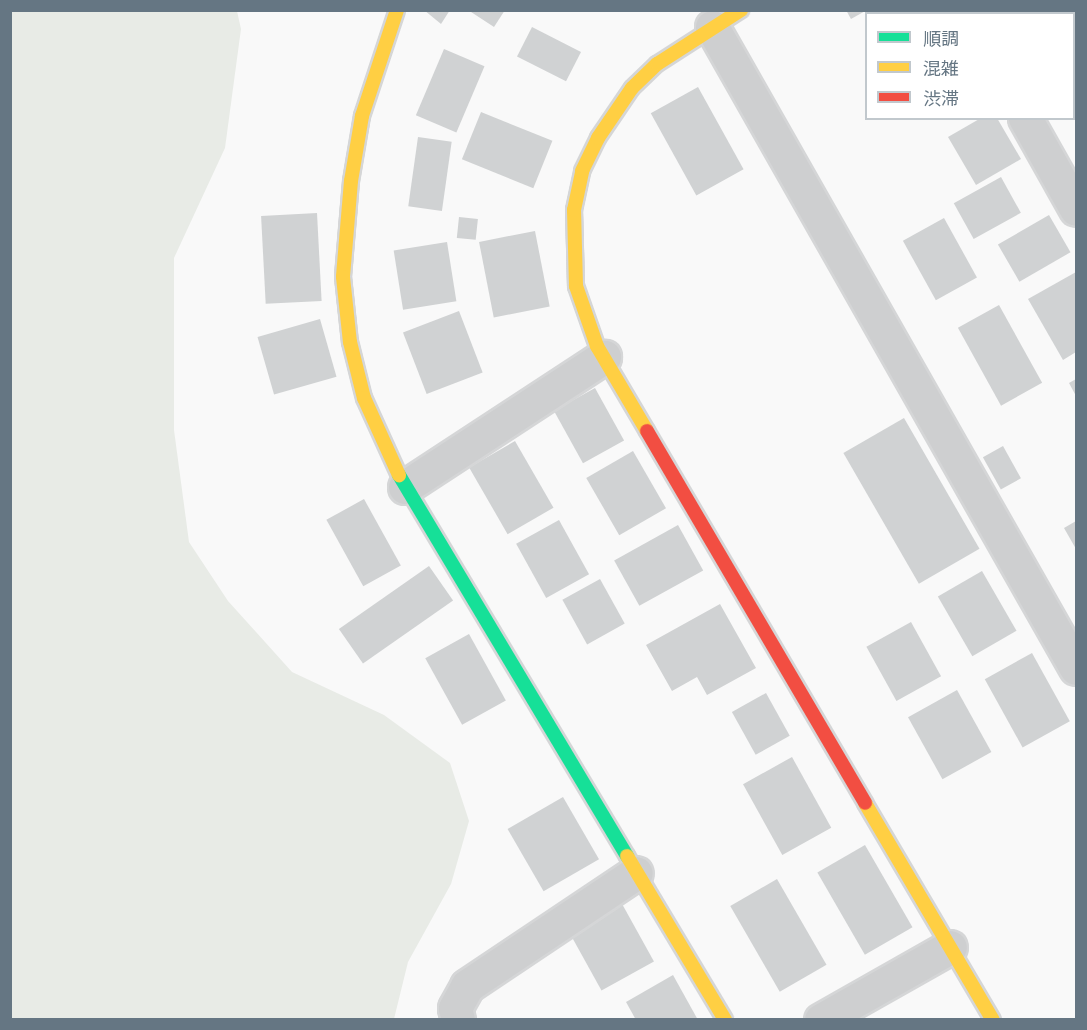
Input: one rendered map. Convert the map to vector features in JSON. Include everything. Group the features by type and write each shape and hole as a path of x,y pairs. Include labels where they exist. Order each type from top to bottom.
{"street":[{"path":"397,10 362,116 351,181 343,277 350,342 364,398 405,487 724,1020"},
{"path":"741,10 657,64 632,88 598,138 582,171 574,210 576,286 604,357 993,1020"},
{"path":"712,27 1077,668"},
{"path":"1025,120 1077,209"},
{"path":"405,487 604,357"},
{"path":"458,1020 455,1008 467,986 636,873"},
{"path":"821,1020 950,947"}],"shaded area":[{"path":"10,11 237,11 241,29 225,148 174,258 174,430 189,542 228,601 292,672 384,715 450,763 469,821 451,884 408,962 394,1019 11,1019"}],"building":[{"path":"424,10 450,10 441,24"},
{"path":"468,10 505,10 494,27"},
{"path":"846,10 867,10 851,19"},
{"path":"883,10 917,10 914,12"},
{"path":"1032,10 1076,10 1075,68 1075,12"},
{"path":"532,27 581,52 566,81 517,56"},
{"path":"444,49 485,66 456,132 416,115"},
{"path":"698,87 744,169 696,195 651,113"},
{"path":"481,112 552,141 533,188 462,159"},
{"path":"978,120 998,120 1021,159 976,185 948,137"},
{"path":"418,137 452,142 442,211 408,206"},
{"path":"1001,177 1021,213 974,239 954,203"},
{"path":"317,213 322,301 266,304 261,216"},
{"path":"1049,215 1070,252 1019,282 998,245"},
{"path":"459,217 478,219 476,240 457,238"},
{"path":"944,218 977,277 936,300 903,241"},
{"path":"535,231 550,307 494,317 479,242"},
{"path":"447,242 456,301 403,310 394,250"},
{"path":"1076,272 1076,352 1063,360 1028,299"},
{"path":"999,305 1042,383 1001,406 958,328"},
{"path":"459,311 483,373 427,394 403,333"},
{"path":"320,319 337,377 274,395 258,337"},
{"path":"1076,379 1076,396 1069,383"},
{"path":"595,388 624,440 583,463 554,411"},
{"path":"904,418 980,549 919,584 843,453"},
{"path":"515,441 554,508 508,534 469,468"},
{"path":"1003,446 1021,478 1001,490 983,457"},
{"path":"633,451 666,508 619,535 586,478"},
{"path":"364,499 401,565 363,586 326,520"},
{"path":"559,520 589,574 546,598 516,544"},
{"path":"1076,521 1076,549 1064,528"},
{"path":"678,525 703,570 639,606 614,560"},
{"path":"429,566 453,600 363,663 339,629"},
{"path":"982,571 1016,631 972,656 938,596"},
{"path":"600,579 625,624 587,644 562,600"},
{"path":"720,604 756,668 707,695 697,677 672,691 646,645"},
{"path":"911,622 941,676 896,701 866,647"},
{"path":"469,634 506,700 462,725 425,658"},
{"path":"1032,653 1070,721 1023,747 985,679"},
{"path":"957,690 991,752 942,779 908,717"},
{"path":"766,693 790,736 756,755 732,712"},
{"path":"792,757 831,828 782,855 743,784"},
{"path":"563,797 599,859 544,891 508,829"},
{"path":"865,845 912,927 865,955 817,872"},
{"path":"777,879 826,965 780,992 730,906"},
{"path":"621,902 654,961 601,991 569,931"},
{"path":"673,975 698,1020 636,1020 626,1002"}],"traffic: fast":[{"path":"399,475 627,856"}],"traffic: slow":[{"path":"397,10 362,116 351,181 343,277 350,342 364,398 399,475"},
{"path":"647,431 597,346 576,286 574,210 582,171 598,138 632,88 657,64 741,10"},
{"path":"865,803 993,1020"},
{"path":"627,856 725,1020"}],"traffic: jam":[{"path":"647,431 865,803"}]}
